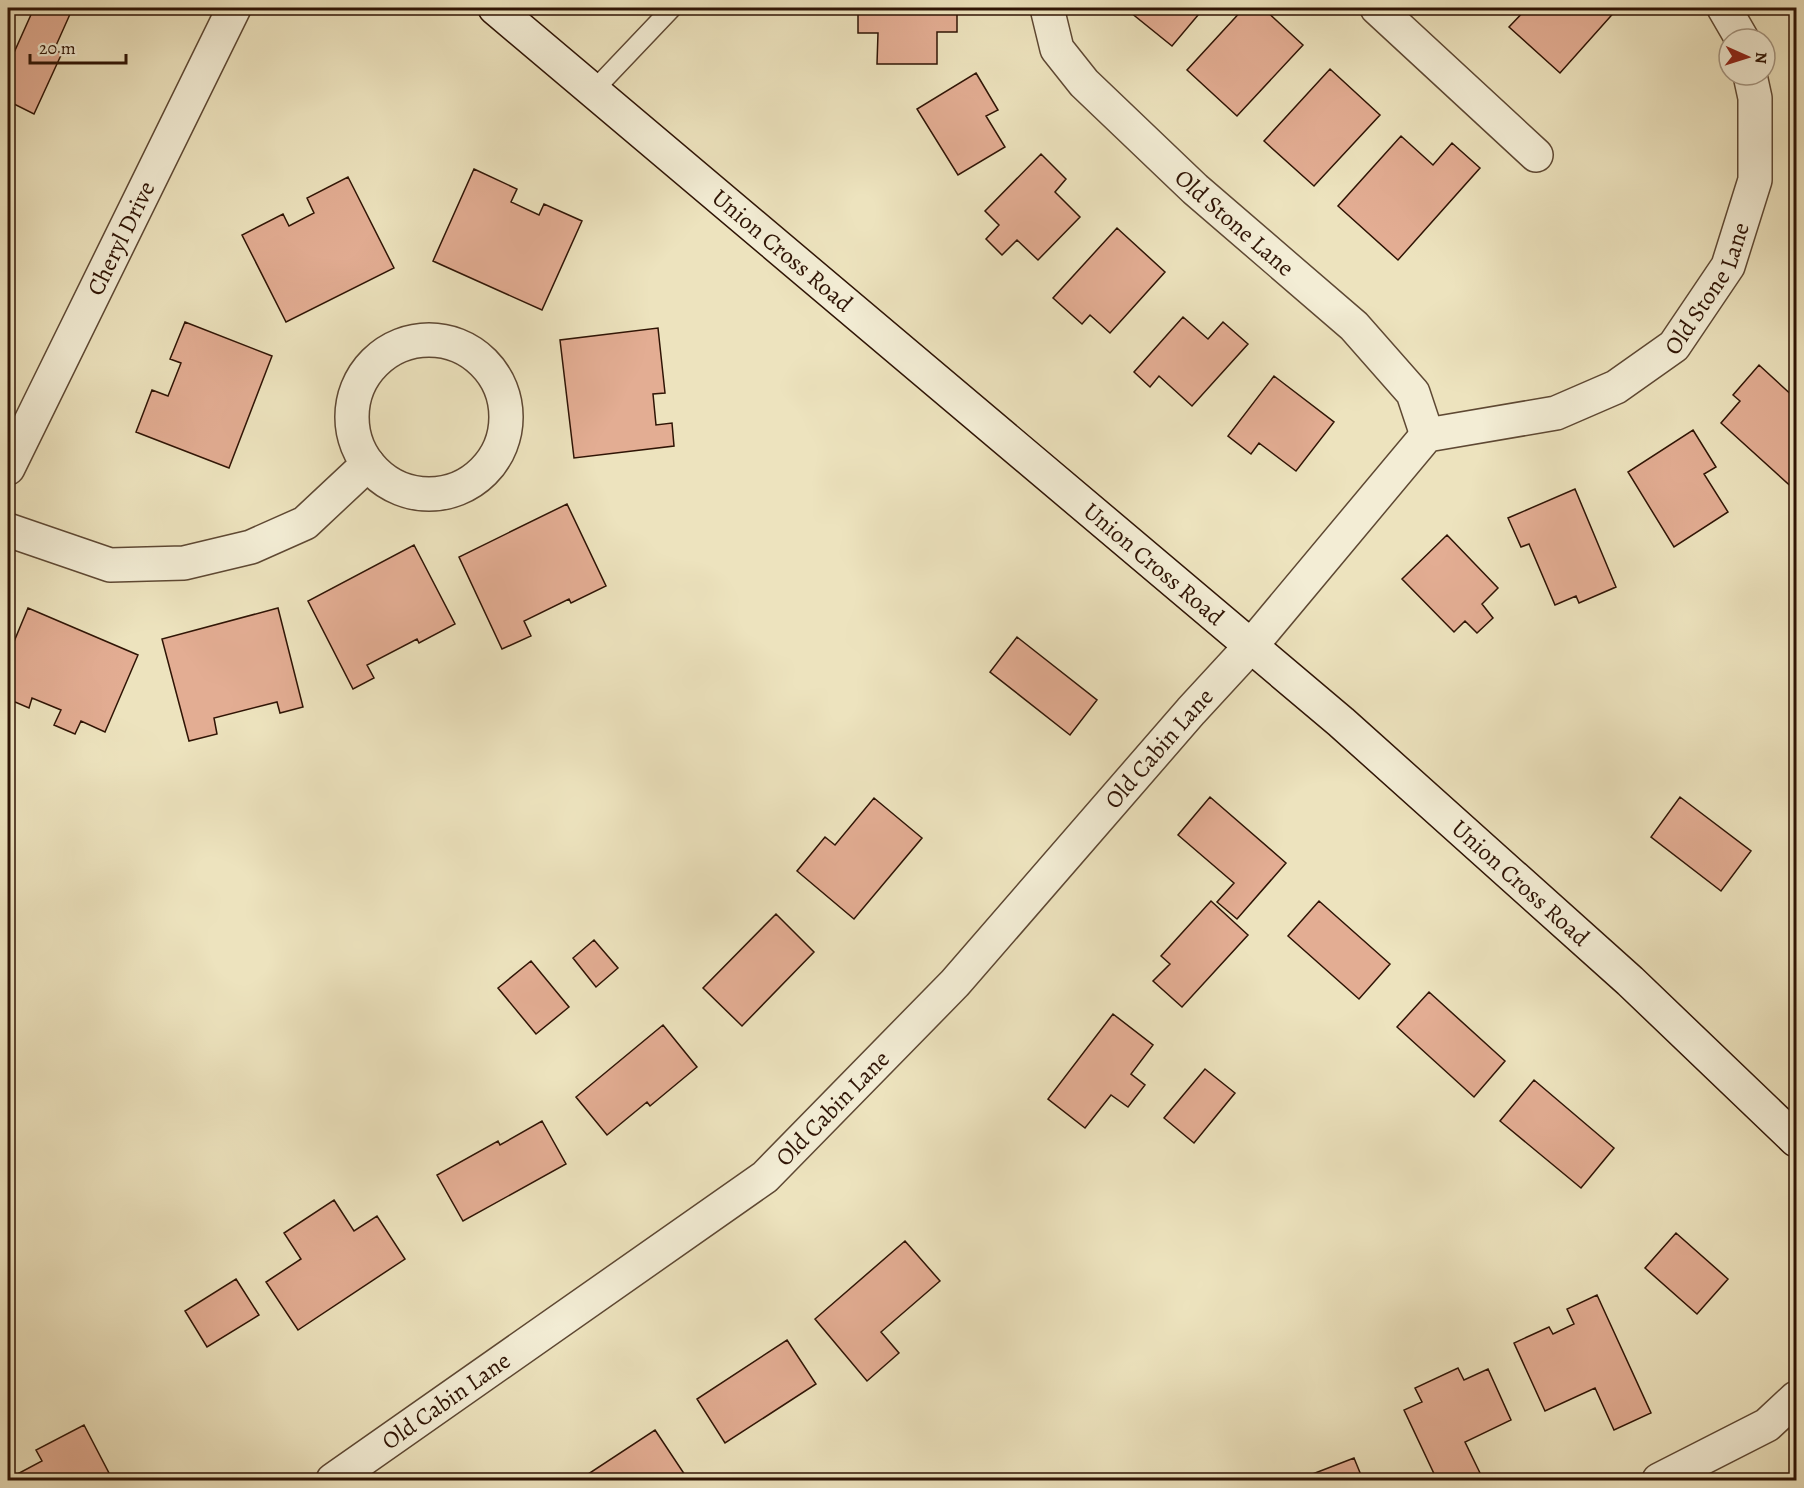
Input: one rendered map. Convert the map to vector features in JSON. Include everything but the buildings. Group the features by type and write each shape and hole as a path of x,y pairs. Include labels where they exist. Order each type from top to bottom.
{"street":[{"name":"Cheryl Drive","path":"8,468 234,8"},
{"name":"Union Cross Road","path":"495,8 1341,722 1630,981 1797,1140"},
{"name":"Old Stone Lane","path":"1047,8 1057,49 1084,83 1195,189 1354,326 1413,393 1427,435 1556,413 1616,387 1674,346 1728,266 1755,180 1755,98 1753,87"},
{"path":"1377,8 1536,155"},
{"path":"1724,8 1735,27"},
{"path":"433,340 458,345 479,358 496,377 505,401 506,427 498,452 483,473 462,488 436,495 410,493 387,482 368,464 356,442 352,417 356,393 368,370 386,353 409,343 433,340"},
{"path":"1250,646 1427,435"},
{"path":"8,530 110,565 184,563 251,547 305,523 368,464"},
{"name":"Old Cabin Lane","path":"333,1480 765,1177 955,983 1250,646"},
{"path":"1659,1480 1767,1425 1797,1398"}],"lane":[{"path":"594,90 672,8"}]}
